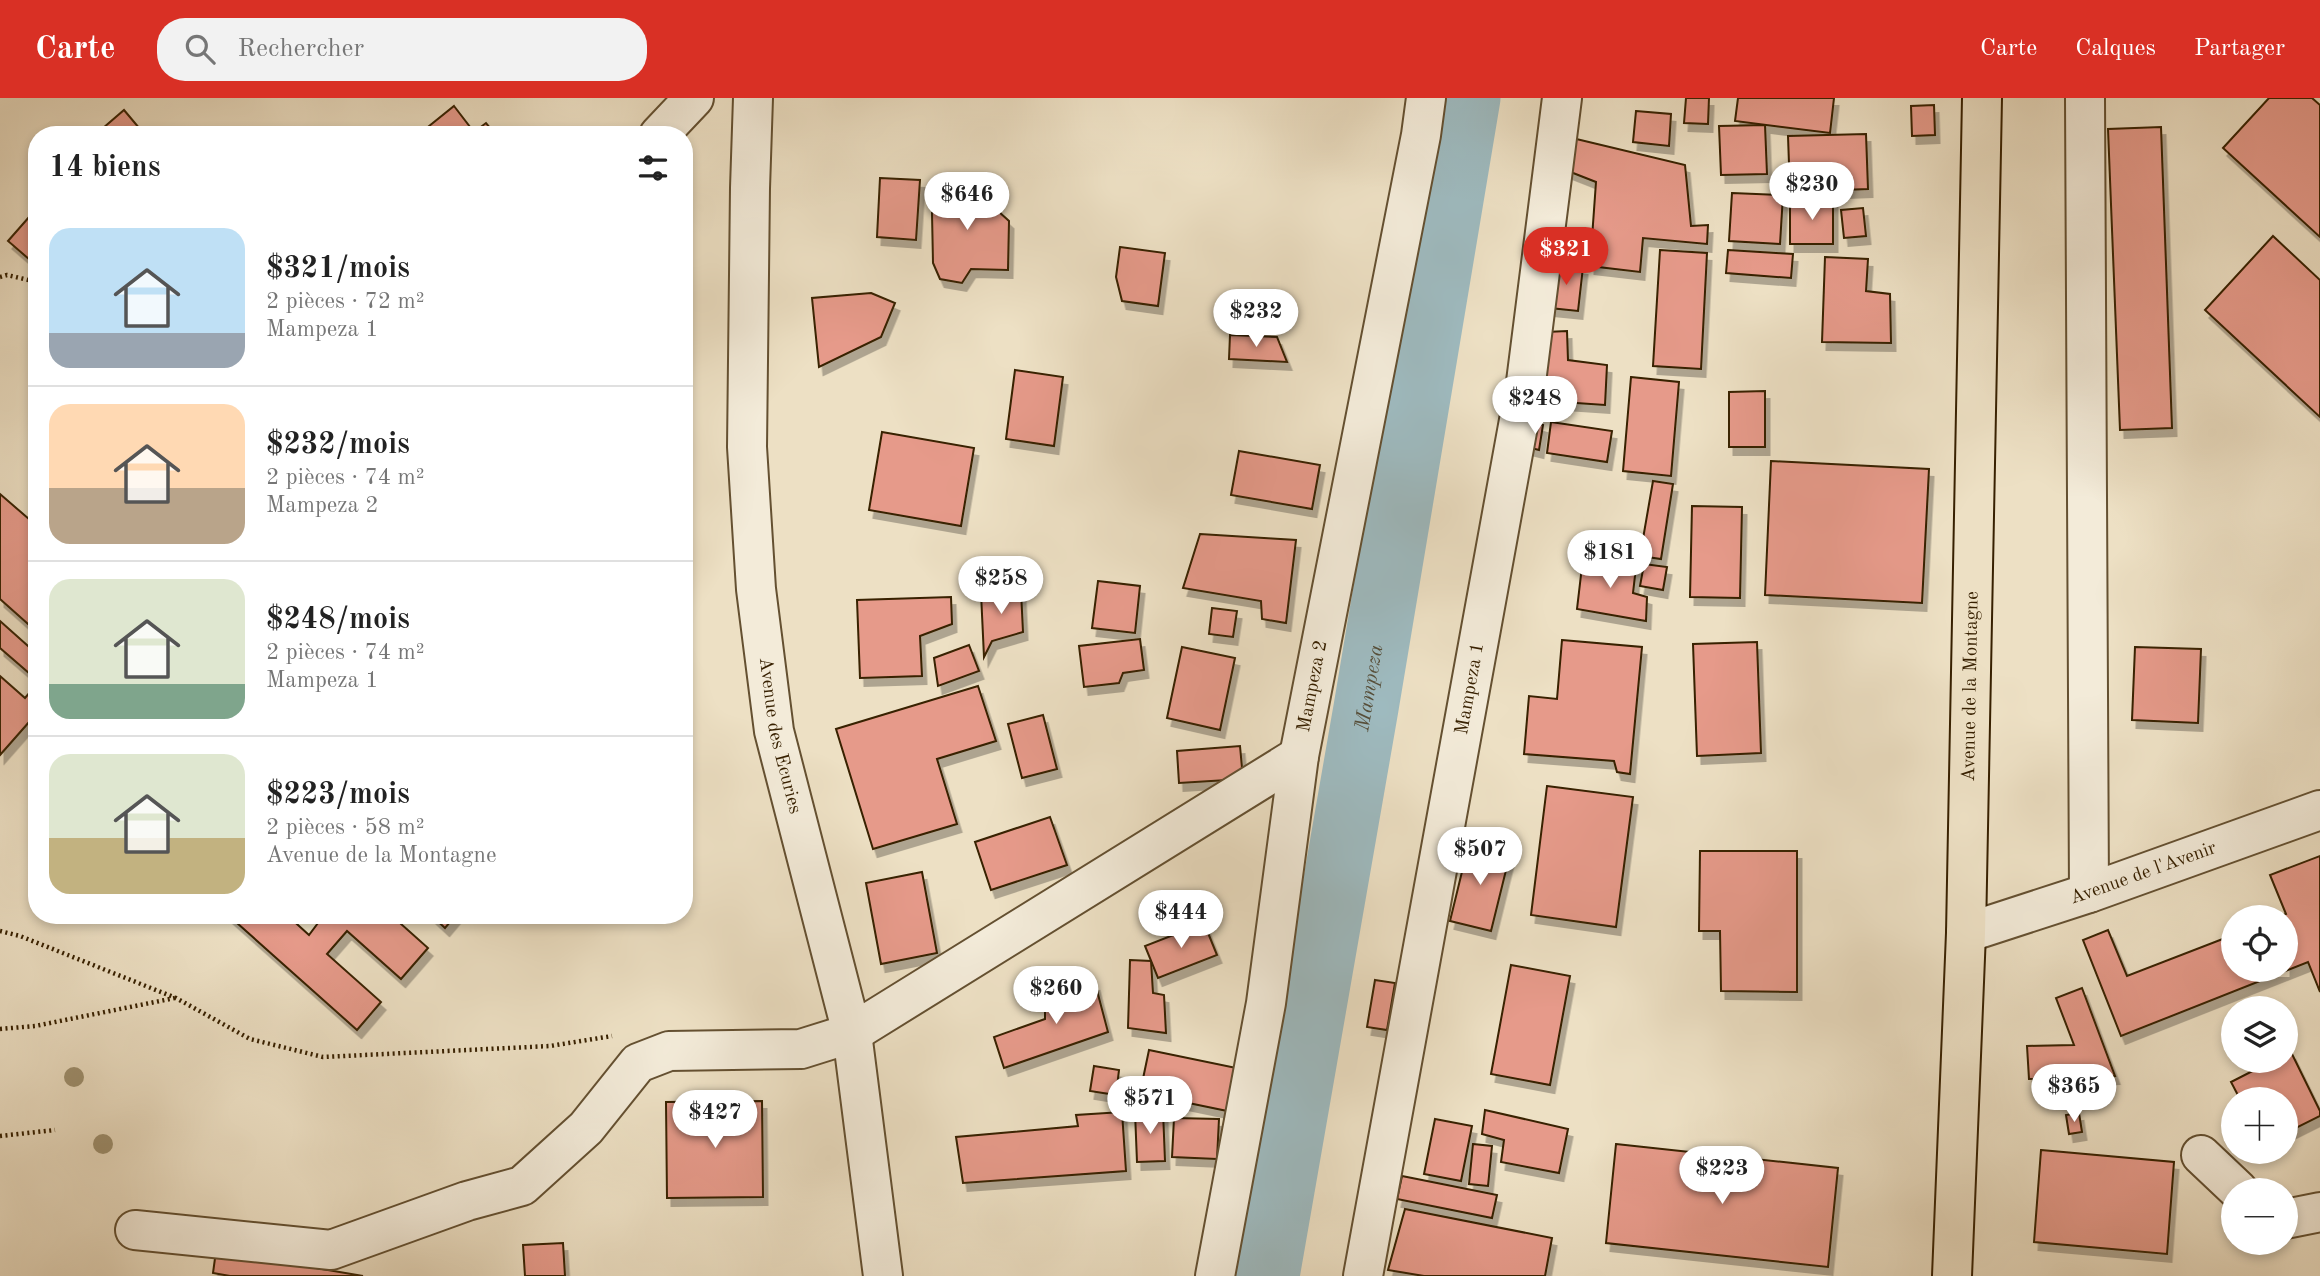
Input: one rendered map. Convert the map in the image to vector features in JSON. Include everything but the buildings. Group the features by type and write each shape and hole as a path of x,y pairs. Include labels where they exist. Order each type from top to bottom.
{"main road":[{"name":"Avenue de la Montagne","path":"1952,1276 1966,933 1982,98"}],"street":[{"path":"668,126 694,98"},
{"name":"Avenue des Ecuries","path":"727,98 750,188"},
{"name":"Avenue des Ecuries","path":"753,98 747,447 756,589 774,731 852,1033 883,1276"},
{"name":"Mampeza 2","path":"1215,1276 1266,1003 1299,756 1422,135 1426,98"},
{"name":"Mampeza 1","path":"1363,1276 1526,382 1562,98"},
{"path":"2085,98 2089,893"},
{"path":"135,1230 331,1251 467,1201 522,1186 586,1128 638,1063 669,1051 801,1049 852,1033 1299,756"},
{"name":"Avenue de l'Avenir","path":"1966,933 2089,893 2320,810"},
{"path":"2201,1155 2225,1178"},
{"path":"2298,1217 2320,1212"}],"path":[{"path":"0,276 28,280"},
{"path":"0,931 176,998 250,1039 323,1057 550,1046 615,1035"},
{"path":"0,1030 35,1026 176,998"},
{"path":"0,1136 55,1130"}],"waterway":[{"name":"Mampeza","path":"1267,1276 1468,98"}]}
